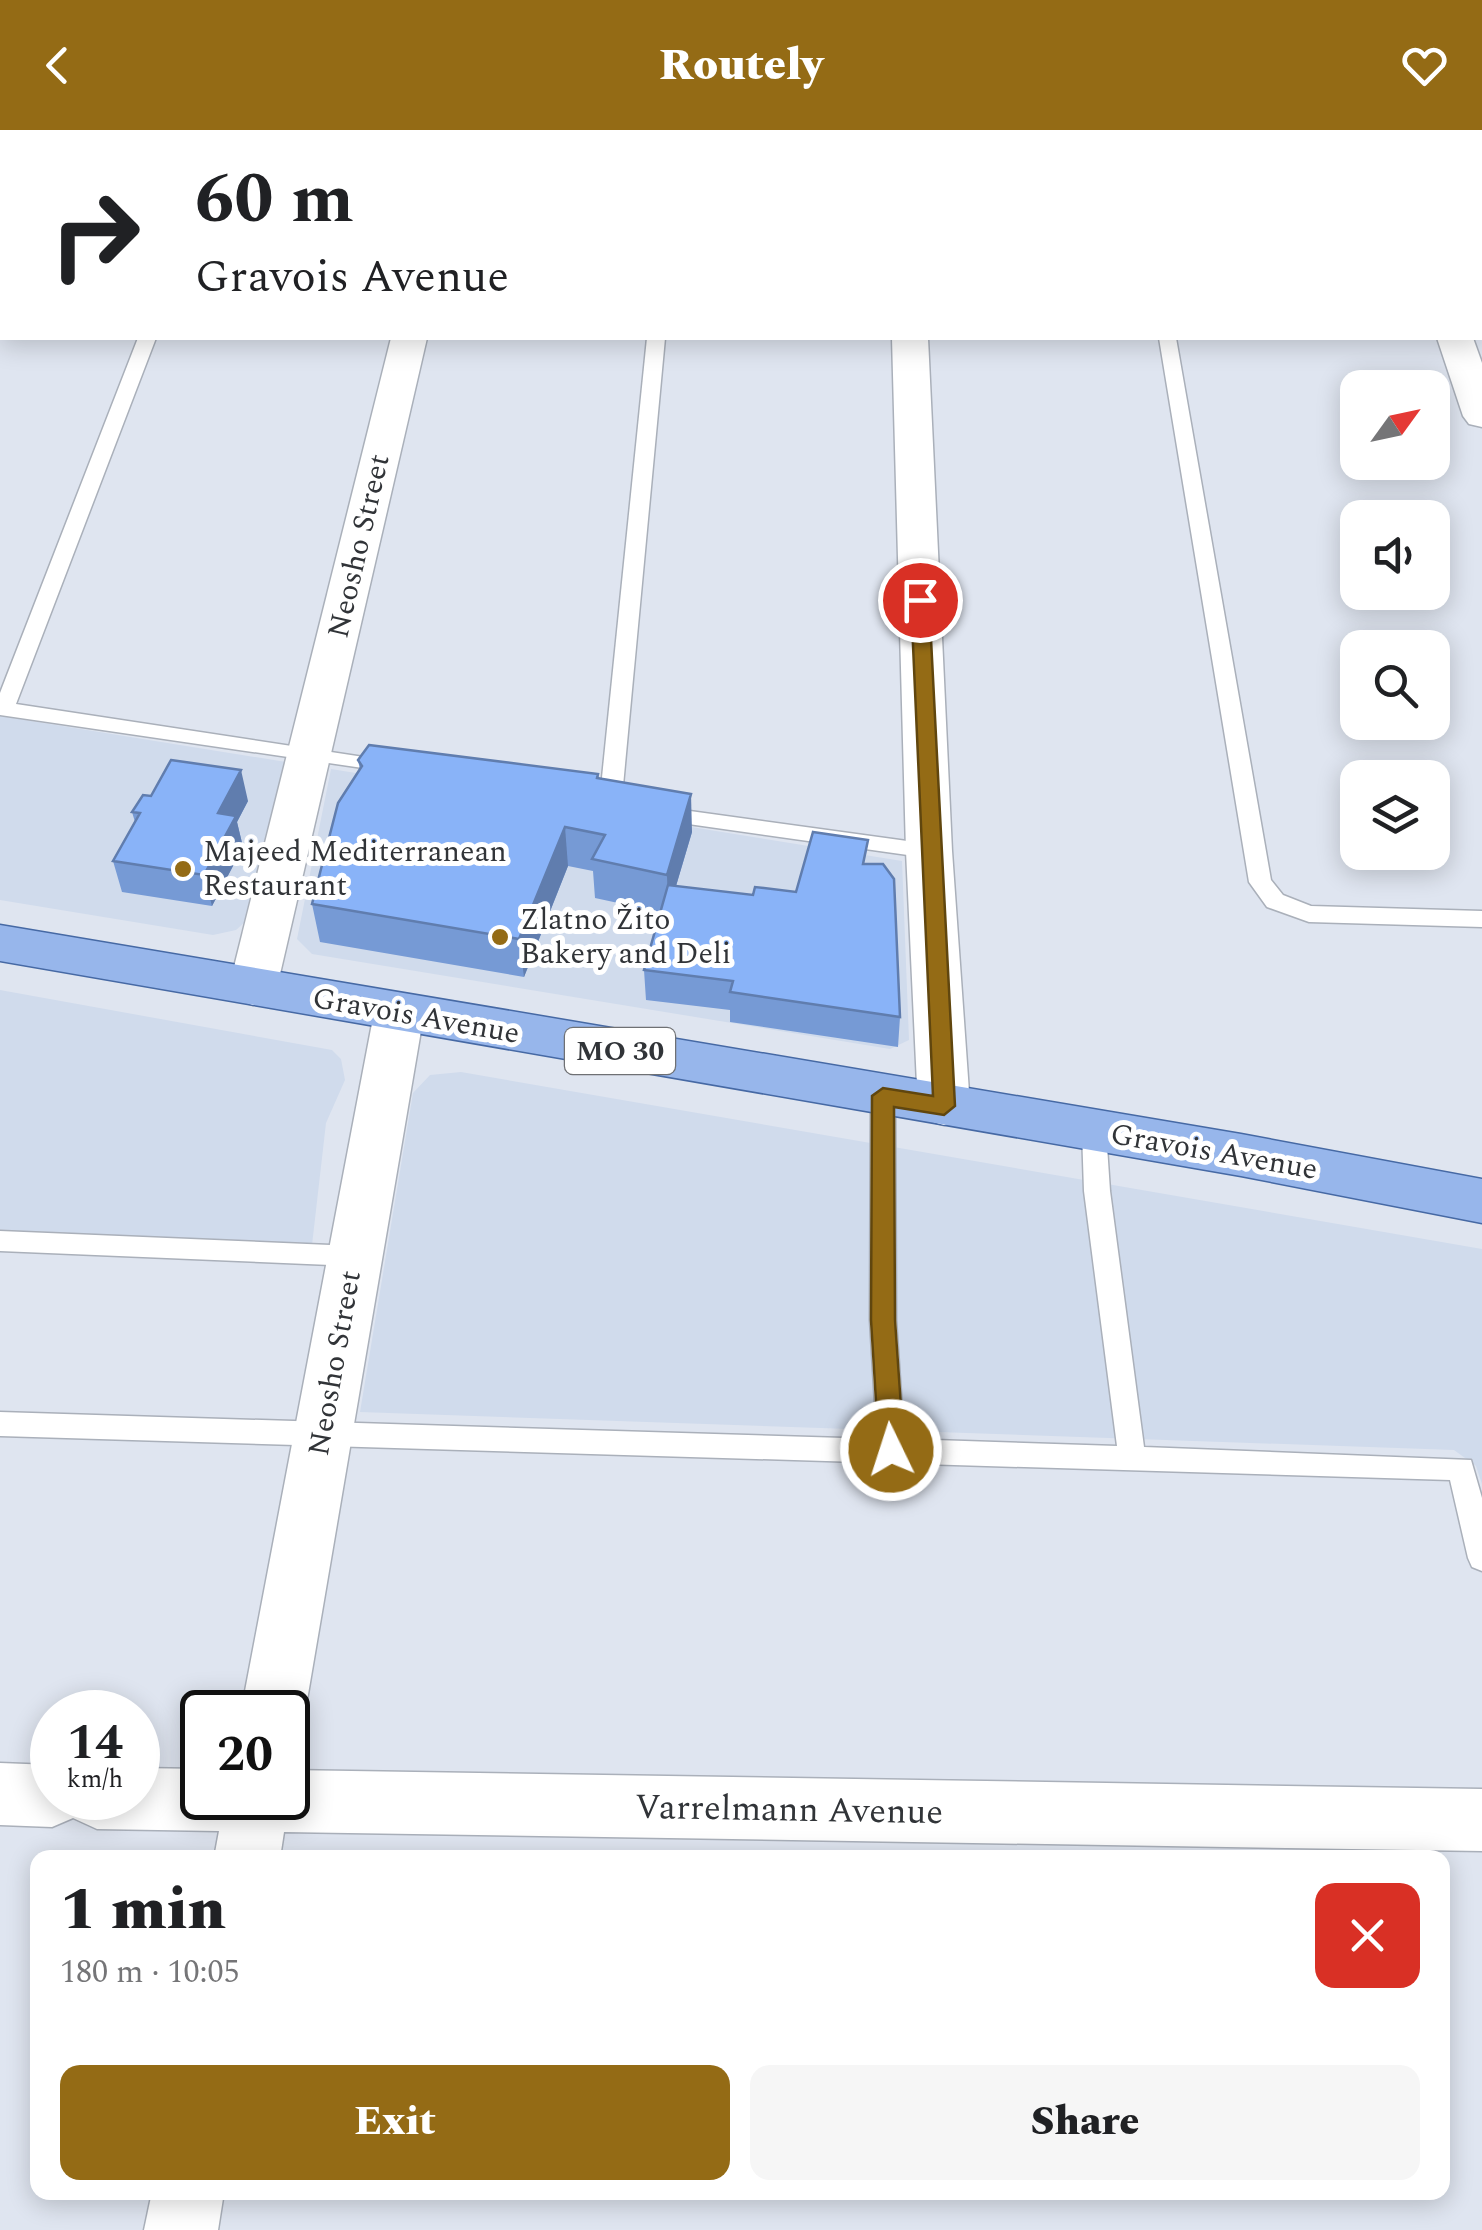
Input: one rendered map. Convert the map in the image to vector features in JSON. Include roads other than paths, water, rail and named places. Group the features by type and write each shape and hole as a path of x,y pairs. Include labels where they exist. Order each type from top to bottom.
{"main road":[{"name":"Gravois Avenue","path":"0,943 1482,1201"}],"street":[{"name":"Neosho Street","path":"253,987 409,340"},
{"path":"910,340 929,851 944,1106"},
{"path":"1456,340 1482,416"},
{"name":"Neosho Street","path":"276,1690 399,1013"},
{"path":"0,1794 30,1795"},
{"name":"Varrelmann Avenue","path":"310,1819 1482,1820"},
{"path":"181,2230 187,2200"}],"lane":[{"path":"146,340 2,708 406,771"},
{"path":"656,340 601,806 929,851"},
{"path":"1167,340 1260,882 1275,901 1308,914 1482,919"},
{"path":"883,1096 883,1320 891,1450"},
{"path":"1094,1131 1097,1191 1132,1458"},
{"path":"0,1241 354,1256"},
{"path":"0,1424 1461,1468 1475,1495 1482,1558"}],"place":[{"name":"Majeed Mediterranean Restaurant","path":"183,869"},
{"name":"Zlatno Žito Bakery and Deli","path":"500,937"}]}
